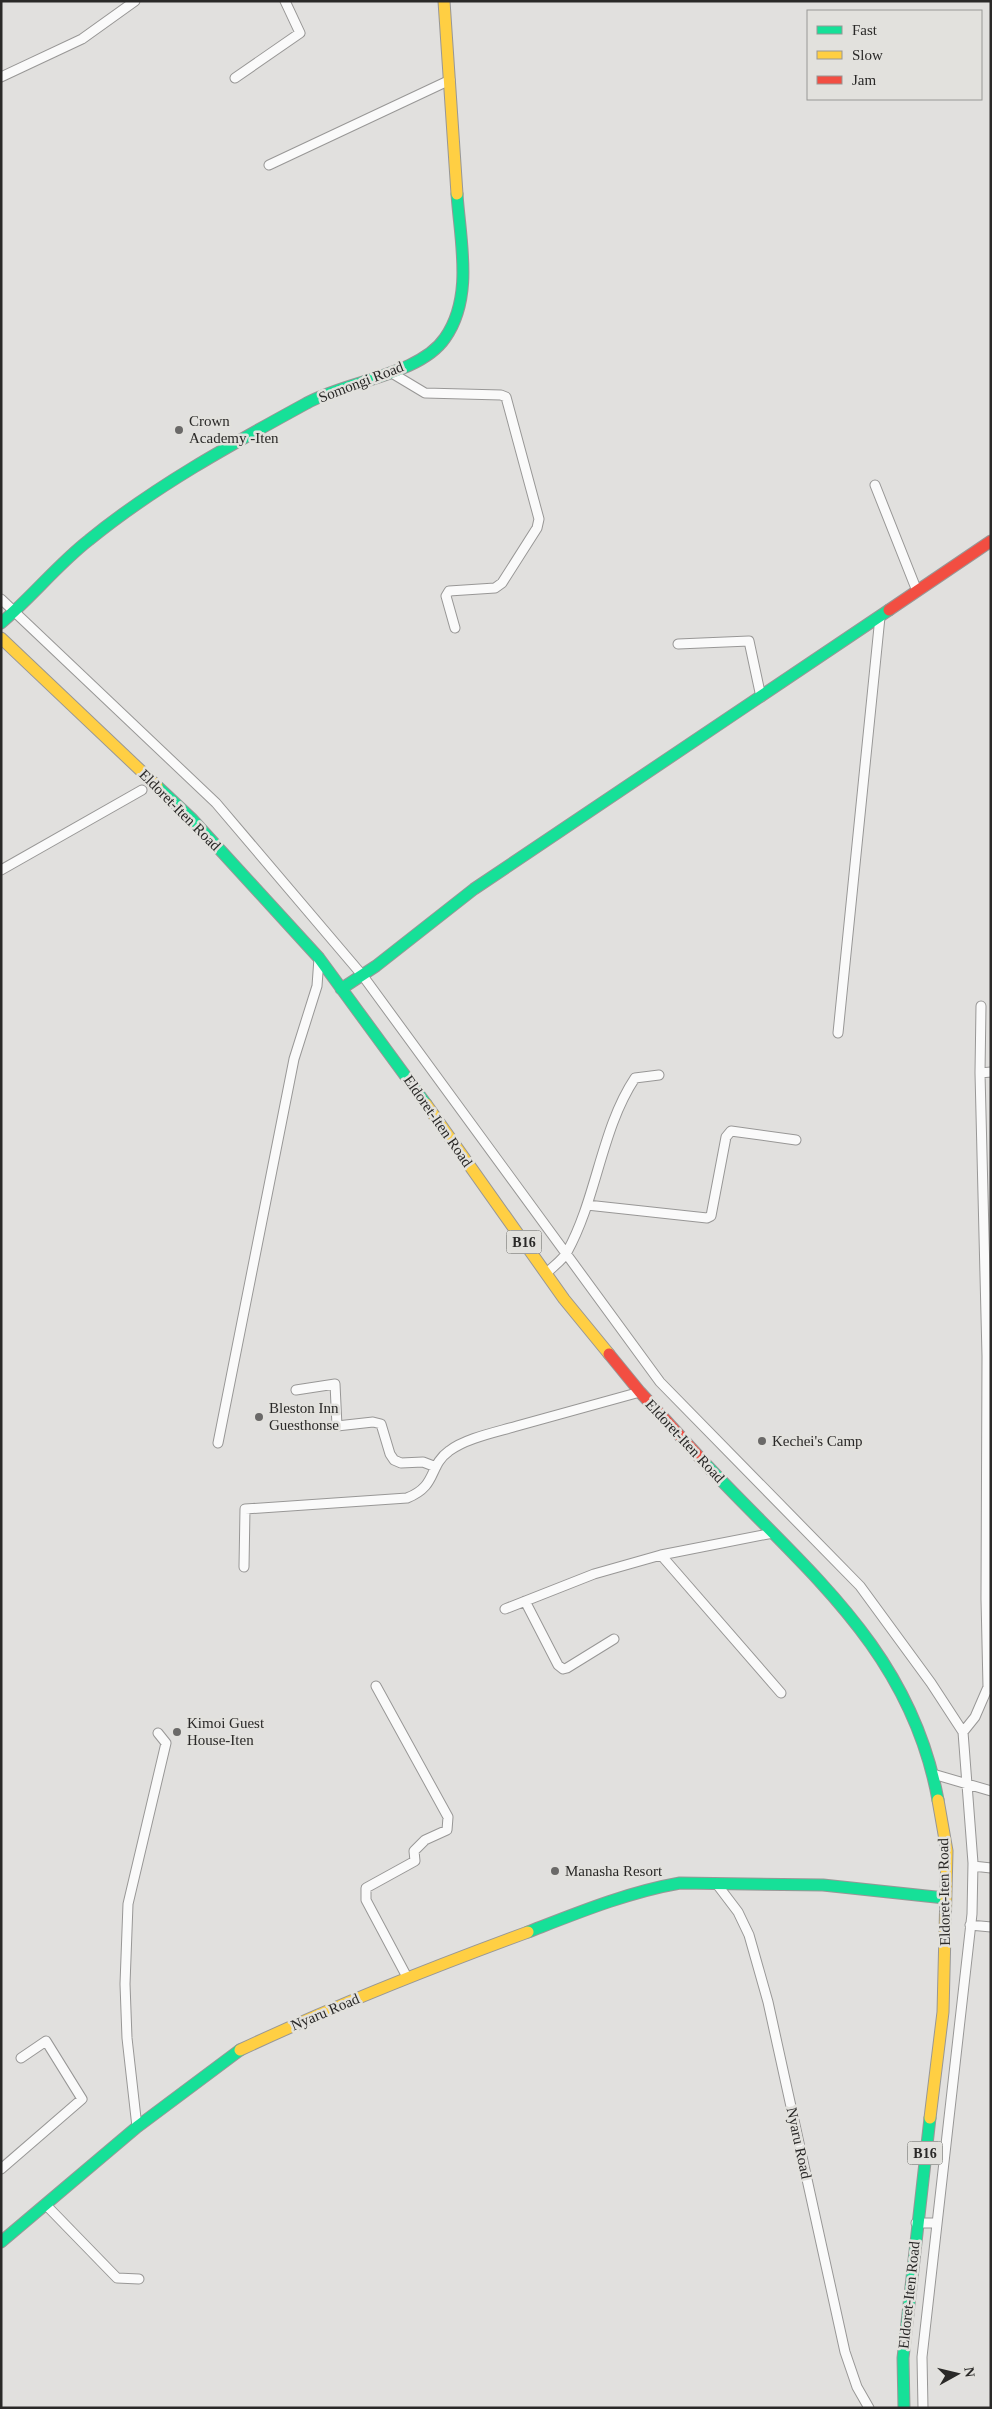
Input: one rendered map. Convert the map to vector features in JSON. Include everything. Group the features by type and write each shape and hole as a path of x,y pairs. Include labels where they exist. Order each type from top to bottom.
{"main road":[{"name":"Somongi Road","path":"1,623 15,612 66,559 120,516 318,397 390,372 432,352 447,335 455,322 461,301 463,283 444,1"},
{"path":"341,989 363,976 442,910 991,541"},
{"name":"Eldoret-Iten Road","path":"1,638 191,818 319,958 403,1071 564,1299 640,1392 717,1476 839,1601 878,1652 901,1691 921,1737 932,1774 947,1851 943,2012 916,2223 903,2358 904,2408"},
{"name":"Nyaru Road","path":"1,2242 137,2127 234,2053 304,2020 407,1977 594,1907 657,1887 680,1883 823,1885 945,1898"}],"street":[{"path":"1,77 82,39 135,1"},
{"path":"235,78 300,34 285,1"},
{"path":"269,165 450,80"},
{"path":"390,372 425,393 501,395 506,397 538,519 537,528 502,583 495,588 449,591 446,596 455,628"},
{"path":"875,485 917,591"},
{"path":"1,599 216,803 363,976 660,1382 860,1586 931,1683 963,1732 973,1866 970,1925 922,2357 923,2408"},
{"path":"838,1033 880,617"},
{"path":"678,644 749,641 761,697"},
{"path":"1,870 142,790"},
{"path":"218,1443 294,1059 318,986 319,958"},
{"path":"963,1732 981,1705 988,1687 987,1356 980,1073 981,1006"},
{"path":"980,1073 991,1072"},
{"path":"546,1274 566,1254 587,1205 624,1095 635,1078 658,1075"},
{"path":"587,1205 706,1218 711,1216 726,1138 731,1131 796,1140"},
{"path":"296,1390 335,1384 337,1426 373,1422 381,1424 390,1454 394,1460 401,1463 423,1462 436,1468"},
{"path":"244,1567 245,1509 407,1498 420,1493 429,1484 436,1468 448,1451 480,1436 640,1392"},
{"path":"505,1609 594,1574 661,1555 773,1533"},
{"path":"661,1555 781,1693"},
{"path":"525,1601 558,1665 562,1668 567,1668 614,1639"},
{"path":"376,1686 448,1817 447,1830 425,1840 414,1851 415,1862 366,1888 366,1900 407,1977"},
{"path":"981,1705 991,1703"},
{"path":"137,2127 124,1984 128,1904 166,1743 158,1733"},
{"path":"932,1774 991,1791"},
{"path":"973,1866 991,1868"},
{"name":"Nyaru Road","path":"716,1883 738,1912 749,1935 766,1992 845,2352 857,2387 869,2408"},
{"path":"970,1925 991,1927"},
{"path":"1,2169 82,2099 46,2041 22,2058"},
{"path":"46,2204 117,2278 139,2279"},
{"path":"916,2223 937,2223"}],"traffic: fast":[{"path":"1,623 77,550 114,520 167,484 222,450 307,403 323,395 401,369 433,351 445,338 454,322 460,305 463,268 457,194"},
{"path":"341,989 376,966 474,889 889,610"},
{"path":"157,786 191,818 319,958 426,1104"},
{"path":"701,1459 813,1574 846,1612 877,1653 903,1697 924,1746 938,1800"},
{"path":"528,1932 622,1897 680,1883 823,1885 945,1898"},
{"path":"1,2242 137,2127 240,2050"},
{"path":"904,2408 903,2358 930,2118"}],"traffic: slow":[{"path":"444,1 457,194"},
{"path":"1,638 157,786"},
{"path":"426,1104 564,1299 609,1354"},
{"path":"930,2118 943,2012 947,1851 938,1800"},
{"path":"240,2050 382,1988 528,1932"}],"traffic: jam":[{"path":"889,610 991,541"},
{"path":"609,1354 640,1392 701,1459"}],"place":[{"name":"Crown Academy -Iten","path":"179,430"},
{"name":"Bleston Inn Guesthonse","path":"259,1417"},
{"name":"Kechei's Camp","path":"762,1441"},
{"name":"Kimoi Guest House-Iten","path":"177,1732"},
{"name":"Manasha Resort","path":"555,1871"}]}
